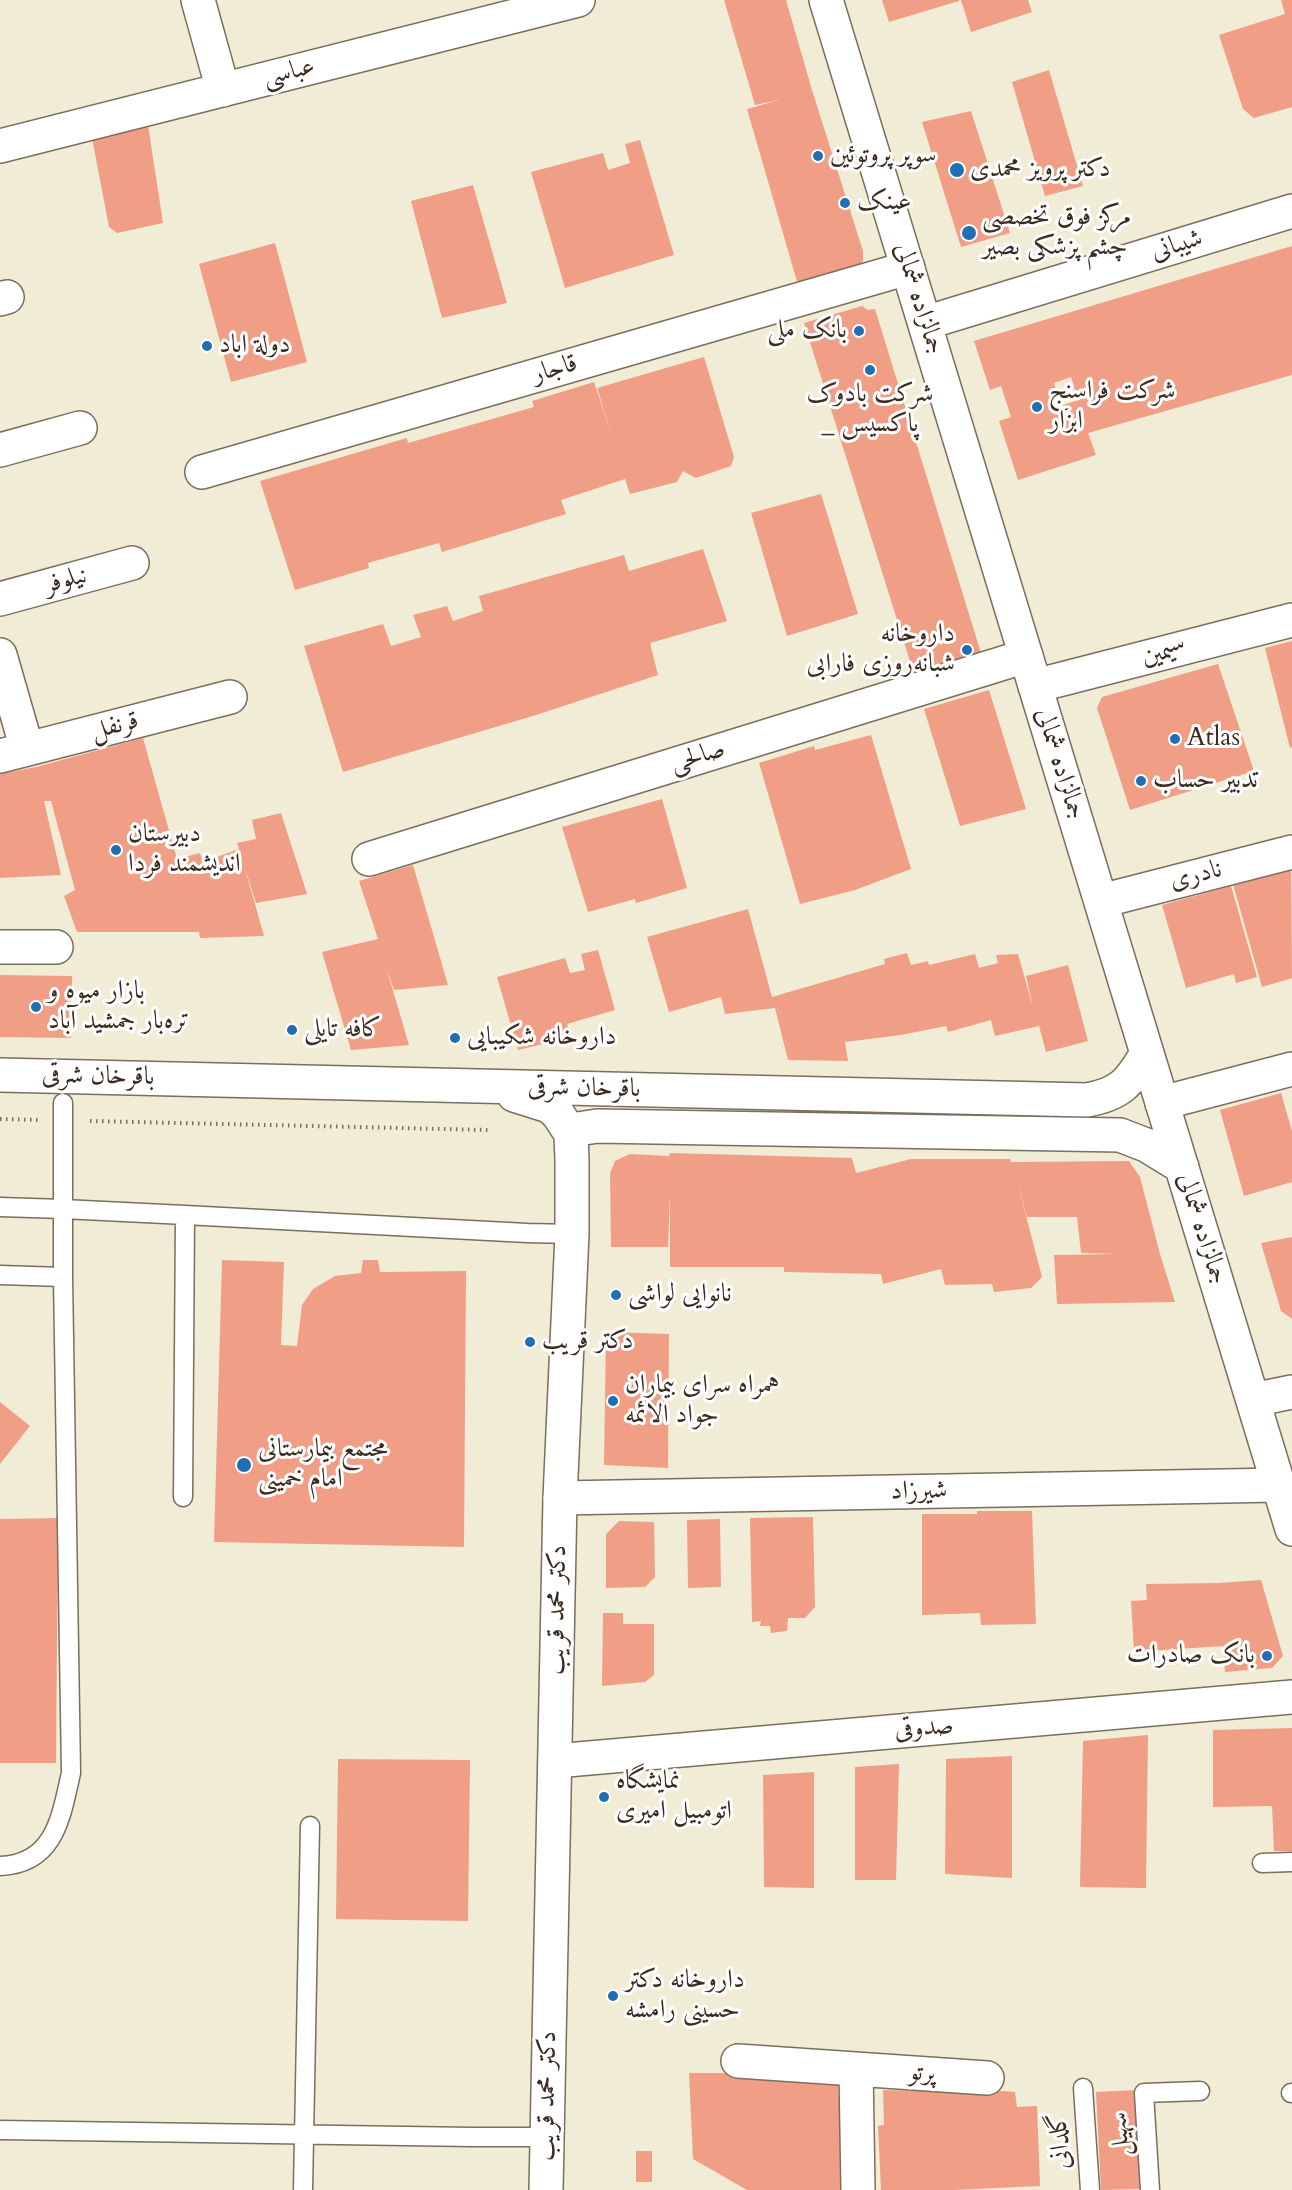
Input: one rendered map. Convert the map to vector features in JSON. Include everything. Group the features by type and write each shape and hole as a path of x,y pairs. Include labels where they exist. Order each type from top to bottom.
{"street":[{"path":"198,0 223,90"},
{"name":"عباسی","path":"0,146 578,0"},
{"name":"جمالزاده شمالی","path":"826,0 1292,1529"},
{"name":"شیبانی","path":"925,322 1292,211"},
{"name":"قاجار","path":"202,472 908,268"},
{"path":"0,450 80,429"},
{"name":"نیلوفر","path":"0,599 132,563"},
{"name":"سیمین","path":"1031,671 1292,620"},
{"path":"0,655 13,753"},
{"name":"صالحی","path":"369,859 1031,671"},
{"name":"قرنفل","path":"13,753 230,697"},
{"name":"نادری","path":"1101,901 1292,852"},
{"path":"0,946 56,947"},
{"name":"باقرخان شرقی","path":"0,1075 1087,1100 1104,1097 1119,1090 1129,1082 1147,1053"},
{"path":"1162,1103 1292,1069"},
{"path":"483,1086 549,1106 558,1113 571,1134 578,1129 597,1126 1120,1135 1146,1145 1182,1167"},
{"name":"دکتر محمد قریب","path":"546,2190 560,1498 572,1234 571,1134"},
{"path":"1253,1400 1292,1392"},
{"name":"شیرزاد","path":"560,1498 1279,1485"},
{"name":"صدوقی","path":"555,1761 1292,1697"},
{"name":"پرتو","path":"738,2061 987,2078"},
{"path":"856,2069 858,2190"}],"lane":[{"path":"0,1866 16,1865 32,1859 45,1848 64,1806 70,1773 63,1112"},
{"path":"0,1207 572,1234"},
{"path":"183,1497 184,1215"},
{"path":"0,1275 63,1277"},
{"path":"303,2190 310,1826"},
{"path":"1262,1863 1292,1862"},
{"name":"گلدانی","path":"1083,2088 1090,2190"},
{"name":"سهیل","path":"1150,2190 1144,2093 1200,2091"},
{"path":"0,2130 548,2137"}],"path":[{"path":"0,1119 63,1112 488,1130"}],"building":[{"path":"724,0 786,0 863,251 863,261 859,267 798,285 747,109 779,100 755,105"},
{"path":"882,0 959,0 959,1 889,22"},
{"path":"961,0 1028,0 1032,12 971,32"},
{"path":"1281,0 1292,0 1292,107 1254,118 1243,109 1219,35 1285,14"},
{"path":"1049,70 1083,186 1045,196 1012,82"},
{"path":"971,111 1010,233 961,247 922,122"},
{"path":"148,125 163,223 117,233 109,227 92,138"},
{"path":"640,140 674,255 565,288 531,172 603,153 608,170 630,163 625,144"},
{"path":"473,185 507,303 442,318 411,201"},
{"path":"275,243 307,362 231,382 199,264"},
{"path":"1292,246 1292,375 1088,433 1096,455 1018,480 999,421 1011,417 1001,386 990,390 974,341","holes":["1071,377 1078,400 1061,406 1054,383"]},
{"path":"862,306 868,310 875,309 981,653 914,674 804,323"},
{"path":"704,357 734,457 731,466 696,478 683,471 677,482 630,494 625,479 561,500 566,514 442,552 439,543 368,563 369,568 295,590 260,481 407,438 408,443 534,407 532,401 594,382 611,433 597,388"},
{"path":"821,494 858,614 787,636 751,513"},
{"path":"703,549 727,621 650,643 658,675 533,716 343,772 304,646 383,624 391,646 421,637 413,615 447,606 453,621 483,611 479,596 624,555 629,571"},
{"path":"1292,641 1292,747 1290,748 1265,648"},
{"name":"Atlas","path":"1218,664 1254,771 1130,810 1097,708 1102,697"},
{"path":"989,690 1026,809 960,826 924,709"},
{"path":"871,735 911,869 855,890 800,904 759,763 814,746 815,750"},
{"path":"143,738 177,859 200,853 203,862 239,849 237,843 256,839 252,820 281,813 307,894 256,903 244,865 264,936 200,938 199,932 77,932 64,896 75,890 51,801 44,801 61,875 0,878 0,774 36,767"},
{"path":"662,799 687,888 636,903 635,899 588,912 562,827"},
{"path":"413,865 448,985 394,990 386,967 409,1045 351,1050 322,952 378,939 359,881"},
{"path":"1291,868 1292,978 1262,987 1233,884"},
{"path":"1231,886 1257,977 1236,983 1234,974 1186,988 1162,905"},
{"path":"748,909 772,997 885,964 884,959 907,953 911,965 928,961 929,965 975,954 979,968 998,963 996,955 1018,954 1033,1007 1026,976 1068,965 1088,1041 1046,1052 1039,1026 995,1036 991,1020 948,1032 946,1026 901,1035 845,1042 848,1061 788,1060 775,1008 725,1014 721,997 669,1012 647,937"},
{"path":"598,950 615,1010 567,1024 572,1037 518,1050 497,977 565,958 570,973 585,970 581,954"},
{"name":"بازار میوه و تره‌بار جمشید آباد","path":"0,975 72,976 71,1038 0,1037"},
{"path":"1281,1093 1292,1131 1292,1182 1244,1196 1220,1110"},
{"path":"670,1153 852,1158 856,1173 911,1159 1010,1159 1011,1162 1129,1161 1140,1177 1175,1302 1057,1304 1054,1255 1118,1254 1081,1253 1077,1217 1027,1217 1016,1177 1042,1277 1031,1288 994,1292 992,1284 945,1285 941,1269 883,1284 881,1274 784,1272 784,1267 670,1267 670,1194 668,1247 611,1247 610,1173 615,1161 630,1154 669,1156"},
{"path":"1292,1237 1292,1319 1281,1311 1261,1243"},
{"path":"222,1260 284,1262 281,1345 297,1346 302,1305 313,1289 335,1276 361,1273 363,1260 378,1260 380,1272 466,1271 464,1547 214,1542"},
{"path":"606,1332 669,1334 668,1468 604,1465"},
{"path":"0,1402 30,1426 0,1464"},
{"path":"977,1511 1032,1511 1036,1624 981,1625 980,1613 922,1615 922,1514 977,1514"},
{"path":"813,1517 815,1607 805,1618 788,1618 787,1631 771,1633 770,1626 760,1626 761,1621 752,1622 750,1518"},
{"path":"58,1518 56,1763 0,1763 0,1519"},
{"path":"720,1519 721,1587 688,1588 687,1520"},
{"path":"619,1521 654,1522 655,1577 645,1587 606,1588 606,1534"},
{"path":"1261,1580 1283,1656 1272,1668 1225,1672 1223,1646 1134,1652 1131,1601 1147,1600 1146,1584"},
{"path":"603,1613 623,1613 623,1624 654,1624 654,1675 645,1682 602,1686"},
{"path":"1292,1728 1292,1851 1274,1851 1272,1806 1213,1807 1213,1730"},
{"path":"1148,1735 1146,1888 1080,1887 1083,1741"},
{"path":"1012,1756 1012,1878 945,1874 946,1759"},
{"path":"338,1759 470,1760 468,1921 336,1919"},
{"path":"899,1764 896,1880 855,1880 855,1767"},
{"path":"814,1772 814,1888 764,1887 763,1775"},
{"path":"689,2073 725,2073 838,2085 845,2190 747,2190 693,2159"},
{"path":"949,2087 1015,2092 1017,2107 1037,2106 1040,2186 954,2190 881,2190 878,2126 884,2125 883,2090 949,2092"},
{"path":"1136,2090 1141,2189 1101,2190 1096,2092"},
{"path":"636,2151 652,2151 652,2182 636,2182"}],"place":[{"name":"سوپر پروتوئین","path":"818,156"},
{"name":"دکتر پرویز محمدی","path":"957,170"},
{"name":"عینک","path":"845,203"},
{"name":"مرکز فوق تخصصی چشم پزشکی بصیر","path":"969,233"},
{"name":"بانک ملی","path":"859,331"},
{"name":"دولة اباد","path":"207,346"},
{"name":"شرکت بادوک _ پاکسیس","path":"870,370"},
{"name":"شرکت فراسنج ابزار","path":"1037,407"},
{"name":"داروخانه شبانه‌روزی فارابی","path":"967,650"},
{"name":"Atlas","path":"1175,739"},
{"name":"تدبیر حساب","path":"1141,781"},
{"name":"دبیرستان اندیشمند فردا","path":"116,850"},
{"name":"بازار میوه و تره‌بار جمشید آباد","path":"36,1007"},
{"name":"کافه تایلی","path":"292,1030"},
{"name":"داروخانه شکیبایی","path":"455,1038"},
{"name":"نانوایی لواشی","path":"616,1295"},
{"name":"دکتر قریب","path":"530,1342"},
{"name":"همراه سرای بیماران جواد الائمه","path":"613,1401"},
{"name":"مجتمع بیمارستانی امام خمینی","path":"244,1465"},
{"name":"بانک صادرات","path":"1267,1656"},
{"name":"نمایشگاه اتومبیل امیری","path":"604,1797"},
{"name":"داروخانه دکتر حسینی رامشه","path":"613,1996"}]}
